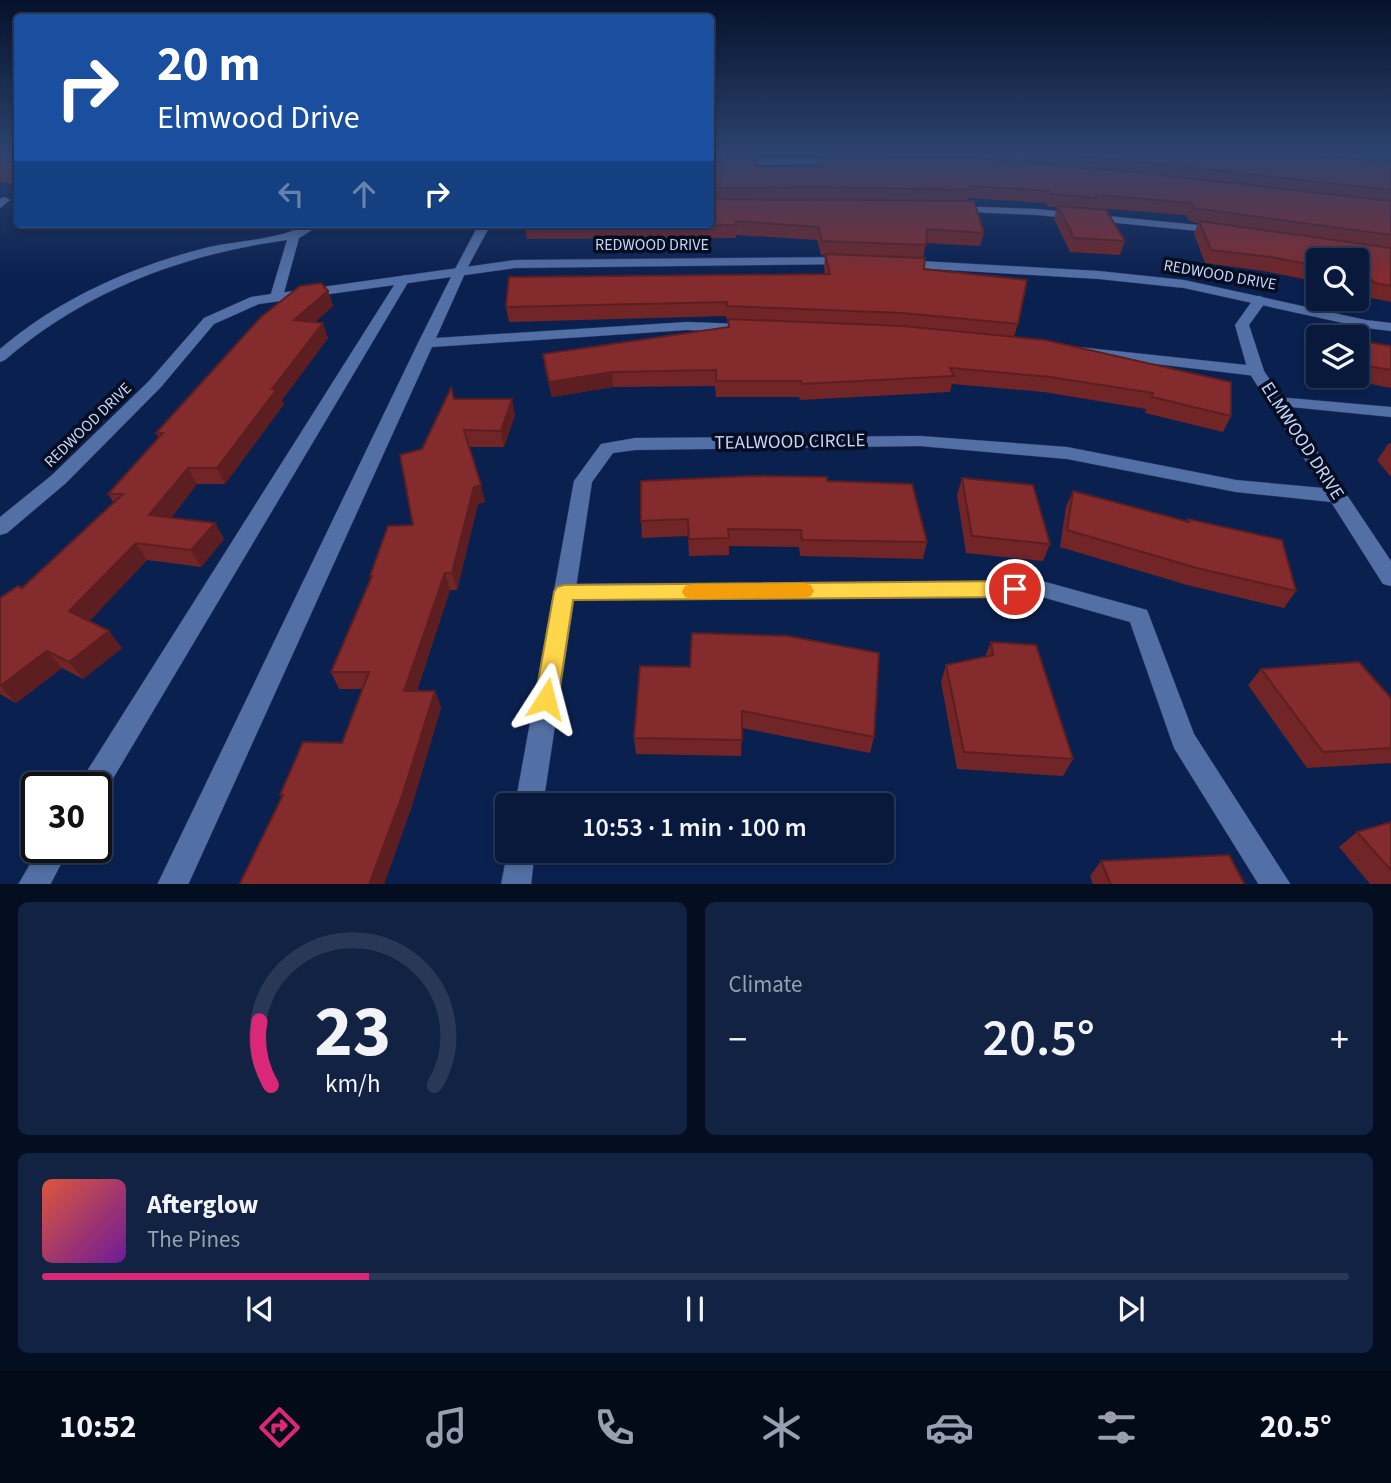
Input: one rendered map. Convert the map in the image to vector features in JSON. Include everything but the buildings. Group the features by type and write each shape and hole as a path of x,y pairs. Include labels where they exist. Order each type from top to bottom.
{"street":[{"path":"0,199 5,200 0,205"},
{"path":"941,208 1037,212 1233,232"},
{"path":"0,356 42,322 101,291 155,268 223,247 294,236 309,228"},
{"path":"172,884 425,343 483,228"},
{"path":"277,298 294,236"},
{"name":"REDWOOD DRIVE","path":"0,528 59,479 155,384 209,321 256,300 515,264 857,262"},
{"name":"REDWOOD DRIVE","path":"884,263 1099,275 1184,284 1366,324 1391,327"},
{"path":"102,772 404,279"},
{"name":"ELMWOOD DRIVE","path":"1260,300 1242,325 1256,371 1388,568"},
{"path":"425,343 687,326 753,329"},
{"path":"1056,348 1256,371"},
{"path":"1277,402 1391,412"},
{"name":"TEALWOOD CIRCLE","path":"531,793 583,481 607,448 635,444 920,441 1067,453 1236,486 1338,496"},
{"path":"564,592 1042,589 1139,616 1183,740 1276,884"},
{"path":"33,884 46,863"},
{"path":"516,884 519,863"}],"slow traffic":[{"path":"692,592 804,591"}],"route":[{"path":"546,699 564,592 1015,589"}]}
